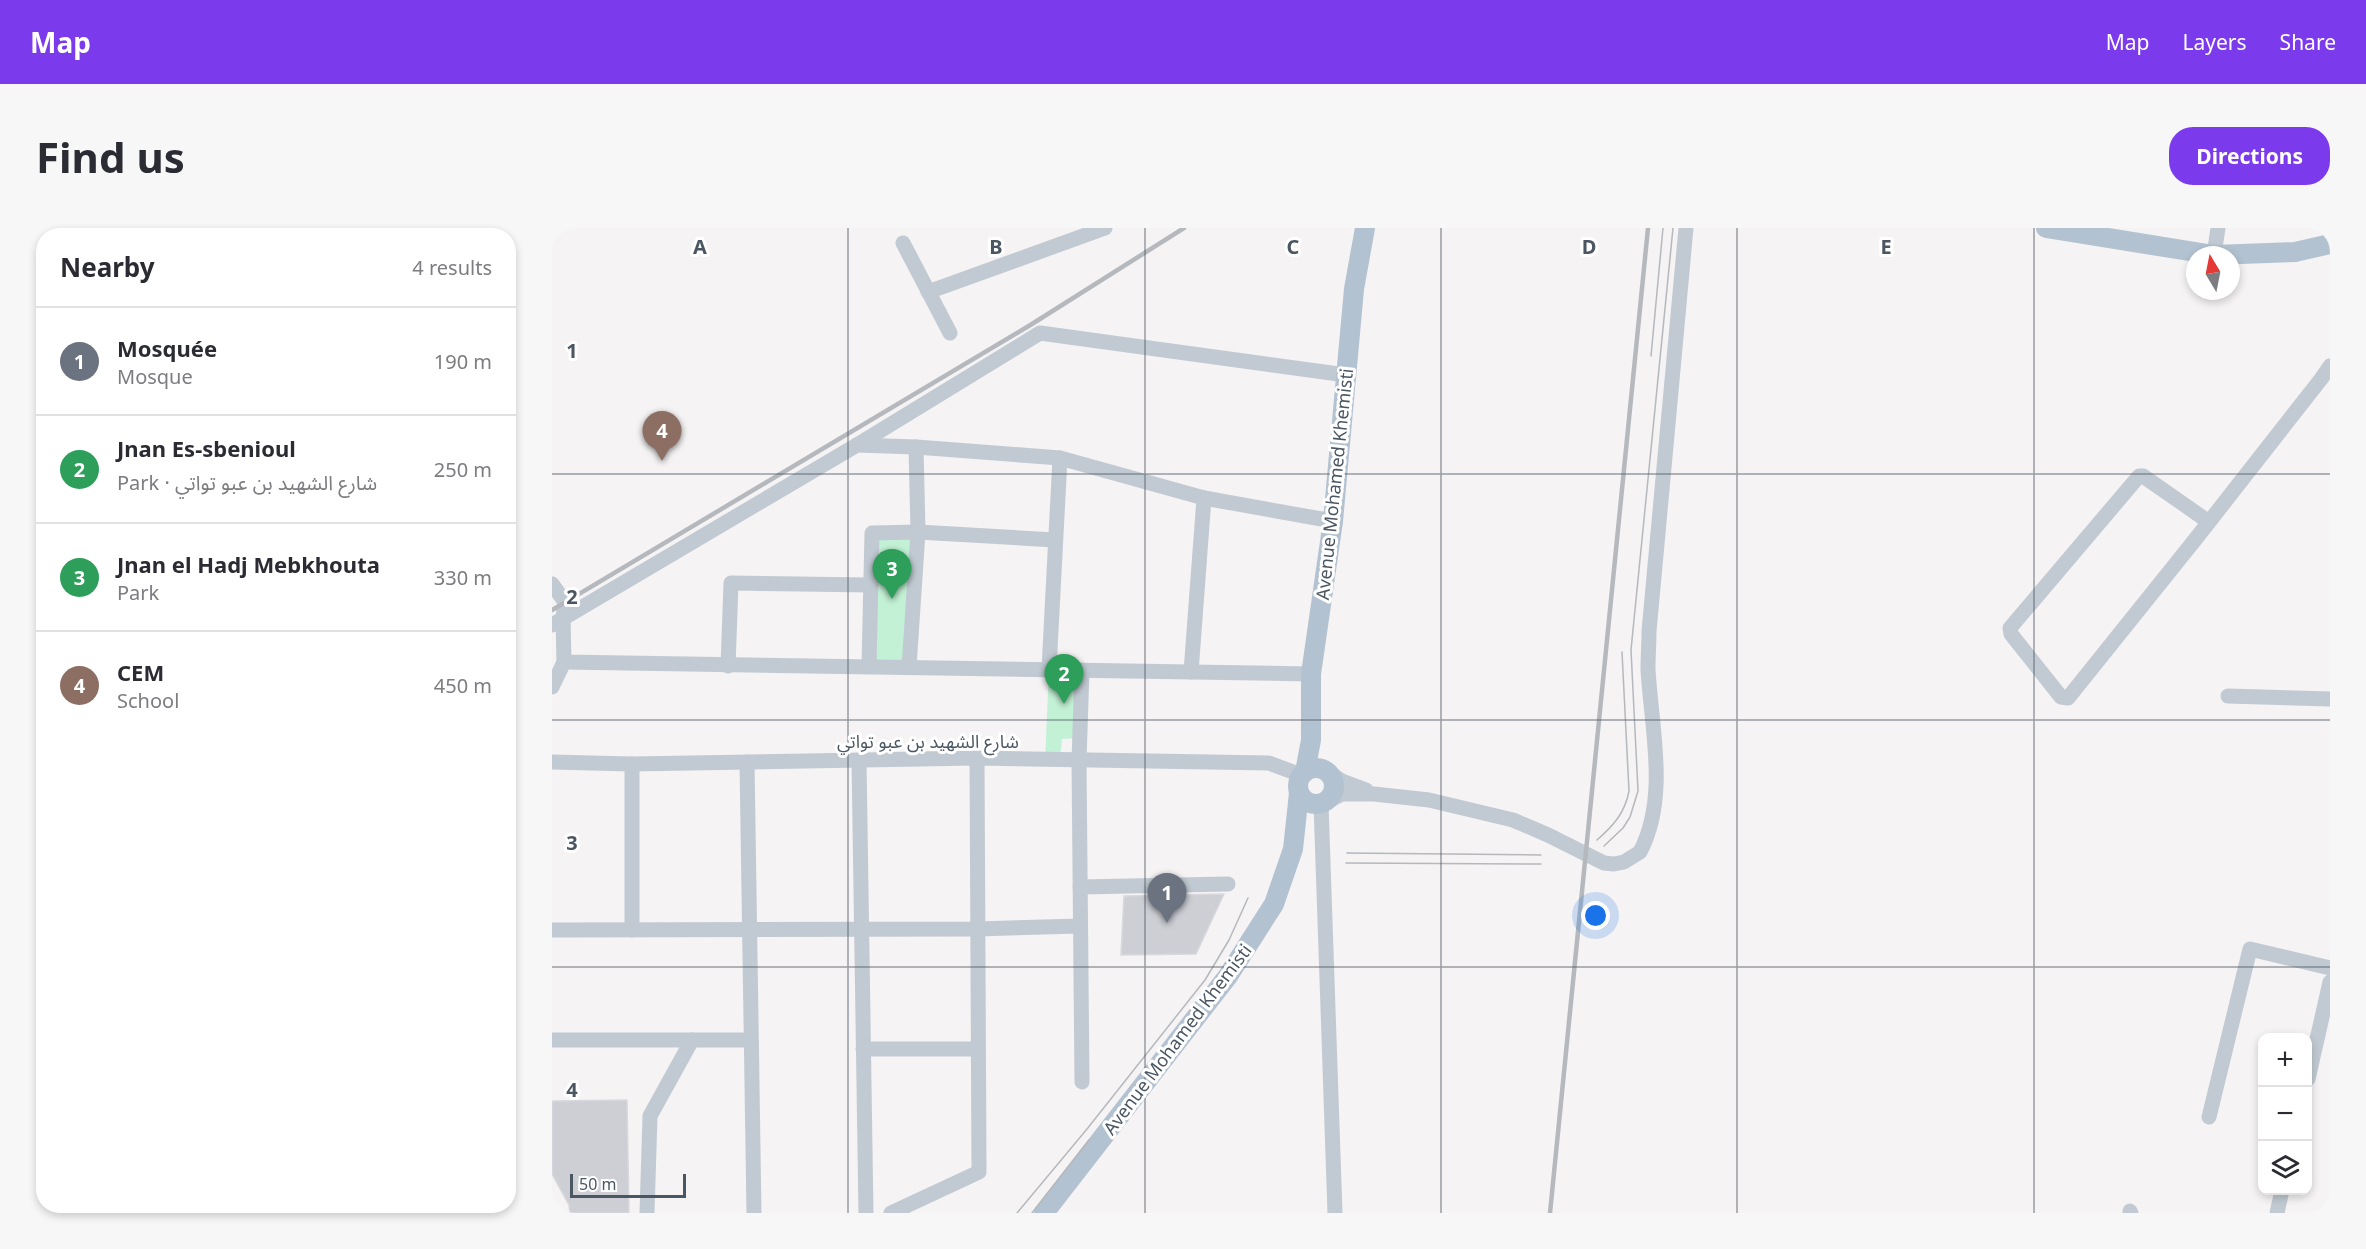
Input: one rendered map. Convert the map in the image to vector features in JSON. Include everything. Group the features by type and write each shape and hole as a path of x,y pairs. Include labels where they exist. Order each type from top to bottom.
{"main road":[{"name":"Avenue Mohamed Khemisti","path":"1044,1213 1228,976 1274,904 1293,849 1298,819 1311,776 1311,674 1333,521 1354,289 1365,228"},
{"path":"2046,228 2186,250"},
{"path":"2240,254 2295,252 2330,244"},
{"path":"1298,819 1331,798 1335,787 1332,776 1311,776 1304,800 1321,804"}],"street":[{"path":"928,292 1105,228"},
{"path":"1335,1213 1321,804 1342,794 1374,794 1429,800 1513,820 1548,834 1604,863 1624,862 1640,852 1652,816 1655,794 1655,760 1648,667 1649,631 1686,228"},
{"path":"2215,246 2218,228"},
{"path":"903,243 950,333"},
{"path":"557,622 857,445 1040,333 1346,375"},
{"path":"2209,522 2141,476 2048,584 2010,631 2061,697 2067,698 2209,522 2330,366"},
{"path":"857,445 916,447 1060,459 1204,498 1333,521"},
{"path":"909,667 918,532 916,447"},
{"path":"1049,669 1060,459"},
{"path":"1191,672 1204,498"},
{"path":"869,666 872,533 918,532 1055,540"},
{"path":"728,666 730,583 872,585"},
{"path":"552,584 565,602 557,622 564,662 552,687"},
{"path":"564,662 1311,674"},
{"path":"1082,670 1079,761 1082,1082"},
{"path":"2228,696 2330,699"},
{"path":"891,1213 979,1172 977,759"},
{"name":"شارع الشهيد بن عبو تواتي","path":"552,762 632,764 977,759 1269,763 1311,776 1342,780 1374,794"},
{"path":"859,760 866,1213"},
{"path":"747,762 754,1213"},
{"path":"632,764 632,930"},
{"path":"1080,887 1228,884"},
{"path":"552,930 862,930 1080,926"},
{"path":"2209,1117 2250,949 2330,968"},
{"path":"2312,1058 2330,982"},
{"path":"552,1040 751,1040"},
{"path":"646,1213 650,1116 692,1040"},
{"path":"863,1049 978,1049"},
{"path":"2277,1213 2281,1195"}],"green space":[{"path":"918,532 909,667 869,666 872,533"},
{"path":"1049,669 1082,670 1079,738 1062,739 1060,761 1045,761"}],"building":[{"path":"1224,894 1196,954 1121,955 1124,896"},
{"path":"627,1100 629,1213 570,1213 569,1205 552,1174 552,1101"}],"tram line":[{"path":"1651,356 1663,228"},
{"path":"1604,846 1623,828 1630,817 1638,791 1631,650 1673,228"},
{"path":"1597,840 1618,818 1625,806 1629,791 1622,652"},
{"path":"1347,853 1541,855"},
{"path":"1346,863 1541,864"},
{"path":"1017,1213 1205,980 1229,940 1248,898"},
{"path":"1032,1213 1089,1140"}],"railway":[{"path":"552,610 1032,324 1184,228"},
{"path":"1550,1213 1648,228"}],"place":[{"name":"CEM","path":"662,461"},
{"name":"Jnan el Hadj Mebkhouta","path":"892,599"},
{"name":"Jnan Es-sbenioul","path":"1064,704"},
{"name":"Mosquée","path":"1167,923"}]}
